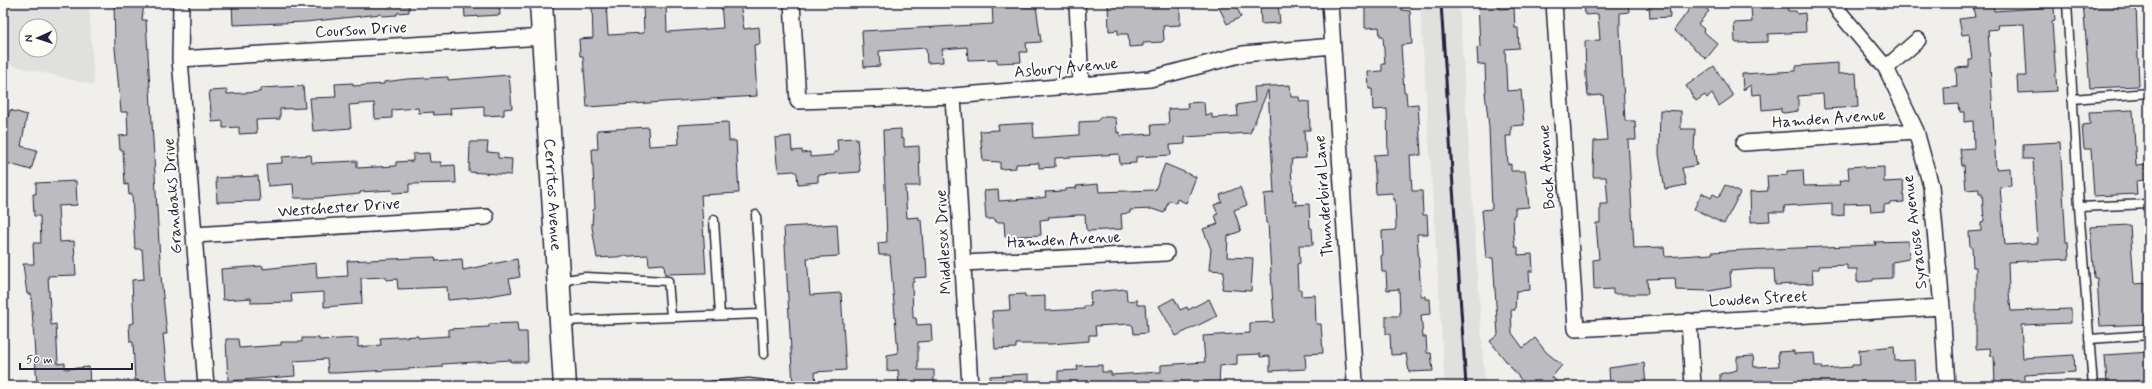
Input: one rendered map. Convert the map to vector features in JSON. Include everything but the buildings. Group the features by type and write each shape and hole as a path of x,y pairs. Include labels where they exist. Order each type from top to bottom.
{"main road":[{"name":"Cerritos Avenue","path":"541,3 565,386"}],"street":[{"name":"Grandoaks Drive","path":"181,3 180,59 206,386"},
{"name":"Asbury Avenue","path":"792,3 798,101 953,96 1150,79 1243,54 1333,46"},
{"path":"1077,3 1081,84"},
{"name":"Thunderbird Lane","path":"1330,3 1355,381 1353,386"},
{"name":"Bock Avenue","path":"1554,3 1576,329"},
{"name":"Syracuse Avenue","path":"1834,3 1840,13 1886,68 1916,131 1931,186 1942,307 1947,386"},
{"name":"Courson Drive","path":"180,59 543,36"},
{"path":"1886,68 1918,40"},
{"name":"Middlesex Drive","path":"953,96 970,386"},
{"name":"Hamden Avenue","path":"1744,143 1916,131"},
{"name":"Westchester Drive","path":"194,235 486,217"},
{"name":"Hamden Avenue","path":"963,263 1166,253"},
{"name":"Lowden Street","path":"1576,329 1689,321 1942,307"},
{"path":"1689,321 1693,386"}],"lane":[{"path":"2067,3 2079,207 2093,386"},
{"path":"2072,99 2149,94"},
{"path":"2079,207 2149,204"},
{"path":"756,215 764,354"},
{"path":"714,220 720,315"},
{"path":"559,281 585,277 668,280 671,317"},
{"path":"561,321 762,314"},
{"path":"2089,339 2149,335"},
{"path":"712,386 749,383 774,386"}],"shaded area":[{"path":"3,3 89,3 94,85 3,63"},
{"path":"1420,3 1459,3 1485,386 1445,386"}],"railway":[{"path":"1441,3 1466,386"}]}
